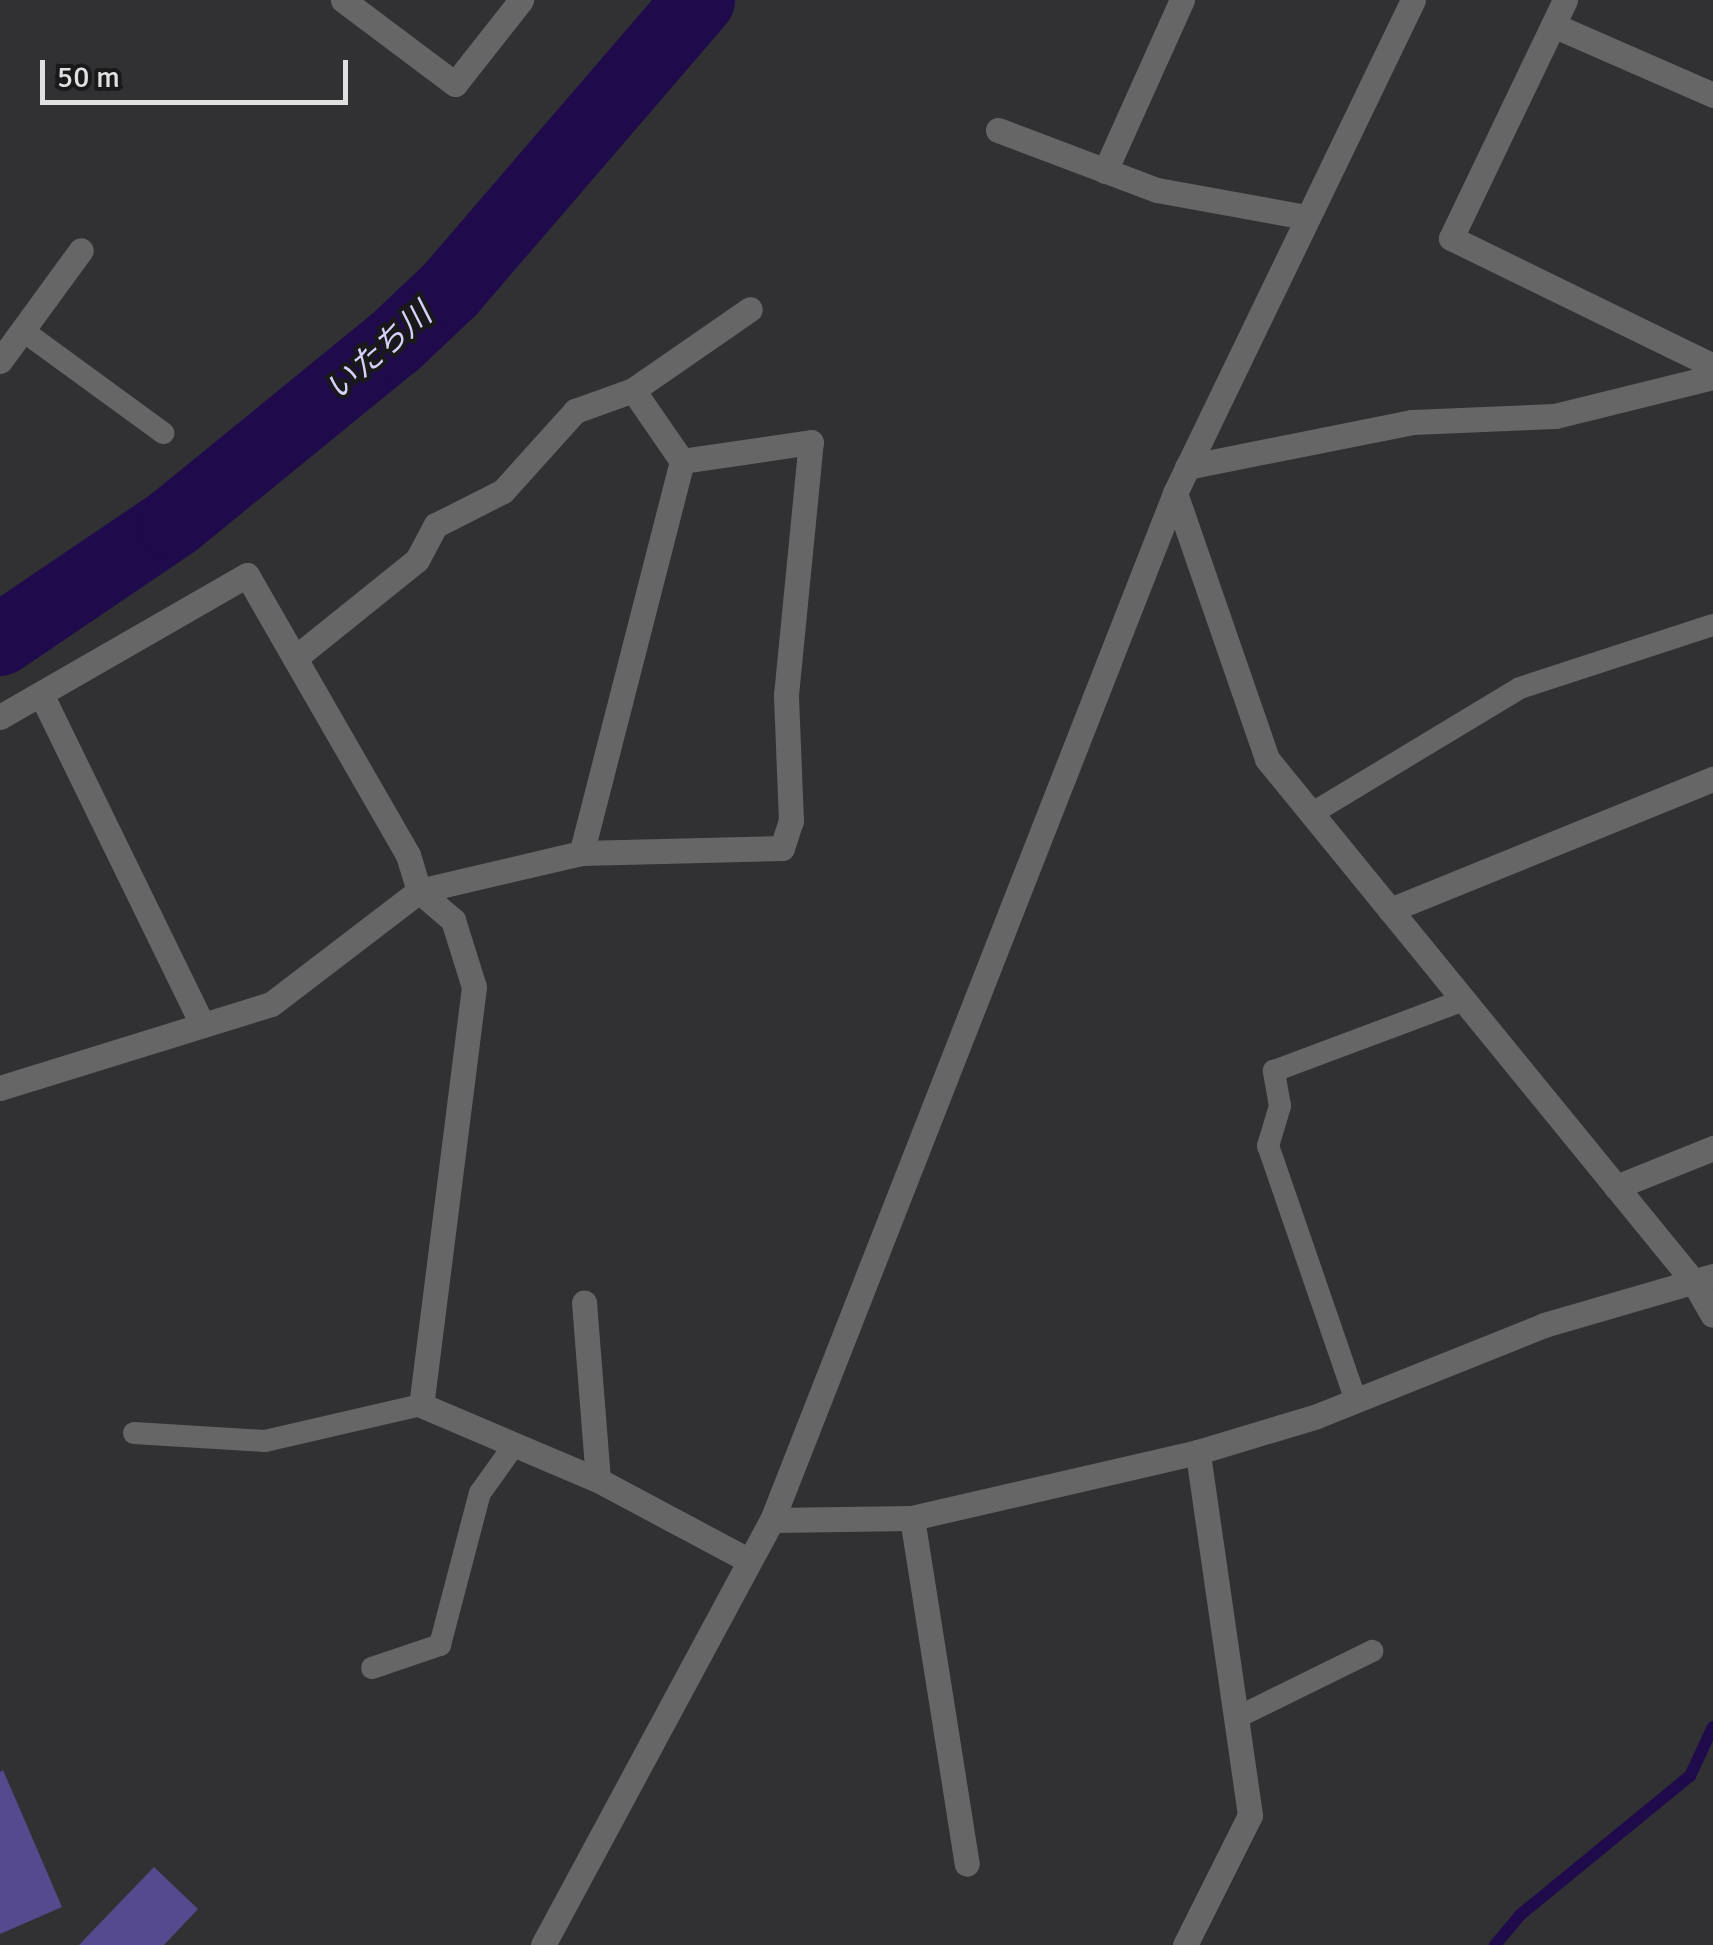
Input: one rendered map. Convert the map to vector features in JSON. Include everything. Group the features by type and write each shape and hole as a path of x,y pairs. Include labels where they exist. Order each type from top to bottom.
{"street":[{"path":"343,0 456,84 521,0"},
{"path":"1105,170 1182,0"},
{"path":"543,1945 772,1520 1175,494 1413,0"},
{"path":"1566,0 1450,238 1713,366"},
{"path":"1553,25 1713,95"},
{"path":"998,130 1157,190 1306,217"},
{"path":"0,361 81,250"},
{"path":"296,658 417,560 436,525 503,492 575,411 633,390 750,309"},
{"path":"1187,467 1412,422 1554,416 1713,377"},
{"path":"581,854 682,460 633,390"},
{"path":"0,1088 271,1004 419,891 581,854 782,848 791,821 786,695 811,442 682,460"},
{"path":"1175,494 1267,759 1616,1187 1703,1278 1713,1315"},
{"path":"0,716 42,698 247,575 408,856 419,891 453,920 474,987 421,1405 598,1480 748,1560"},
{"path":"42,698 202,1024"},
{"path":"1390,910 1713,778"},
{"path":"1616,1187 1713,1148"},
{"path":"772,1520 912,1518 1198,1452 1356,1401 1544,1326 1703,1278"},
{"path":"584,1303 598,1480"},
{"path":"1185,1945 1250,1816 1198,1452"},
{"path":"912,1518 968,1864"}],"lane":[{"path":"22,330 162,433"},
{"path":"1311,814 1520,688 1713,625"},
{"path":"1356,1401 1268,1146 1280,1106 1274,1071 1464,1000"},
{"path":"134,1433 265,1442 421,1405"},
{"path":"372,1668 440,1645 480,1493 515,1444"},
{"path":"1236,1718 1372,1652"}],"building":[{"path":"3,1770 62,1907 0,1934 0,1772"},
{"path":"154,1867 198,1909 164,1945 79,1945"}],"waterway":[{"name":"いたち川","path":"0,640 174,522 395,342 450,290 699,0"},
{"path":"1495,1945 1520,1915 1690,1776 1713,1727"}]}
